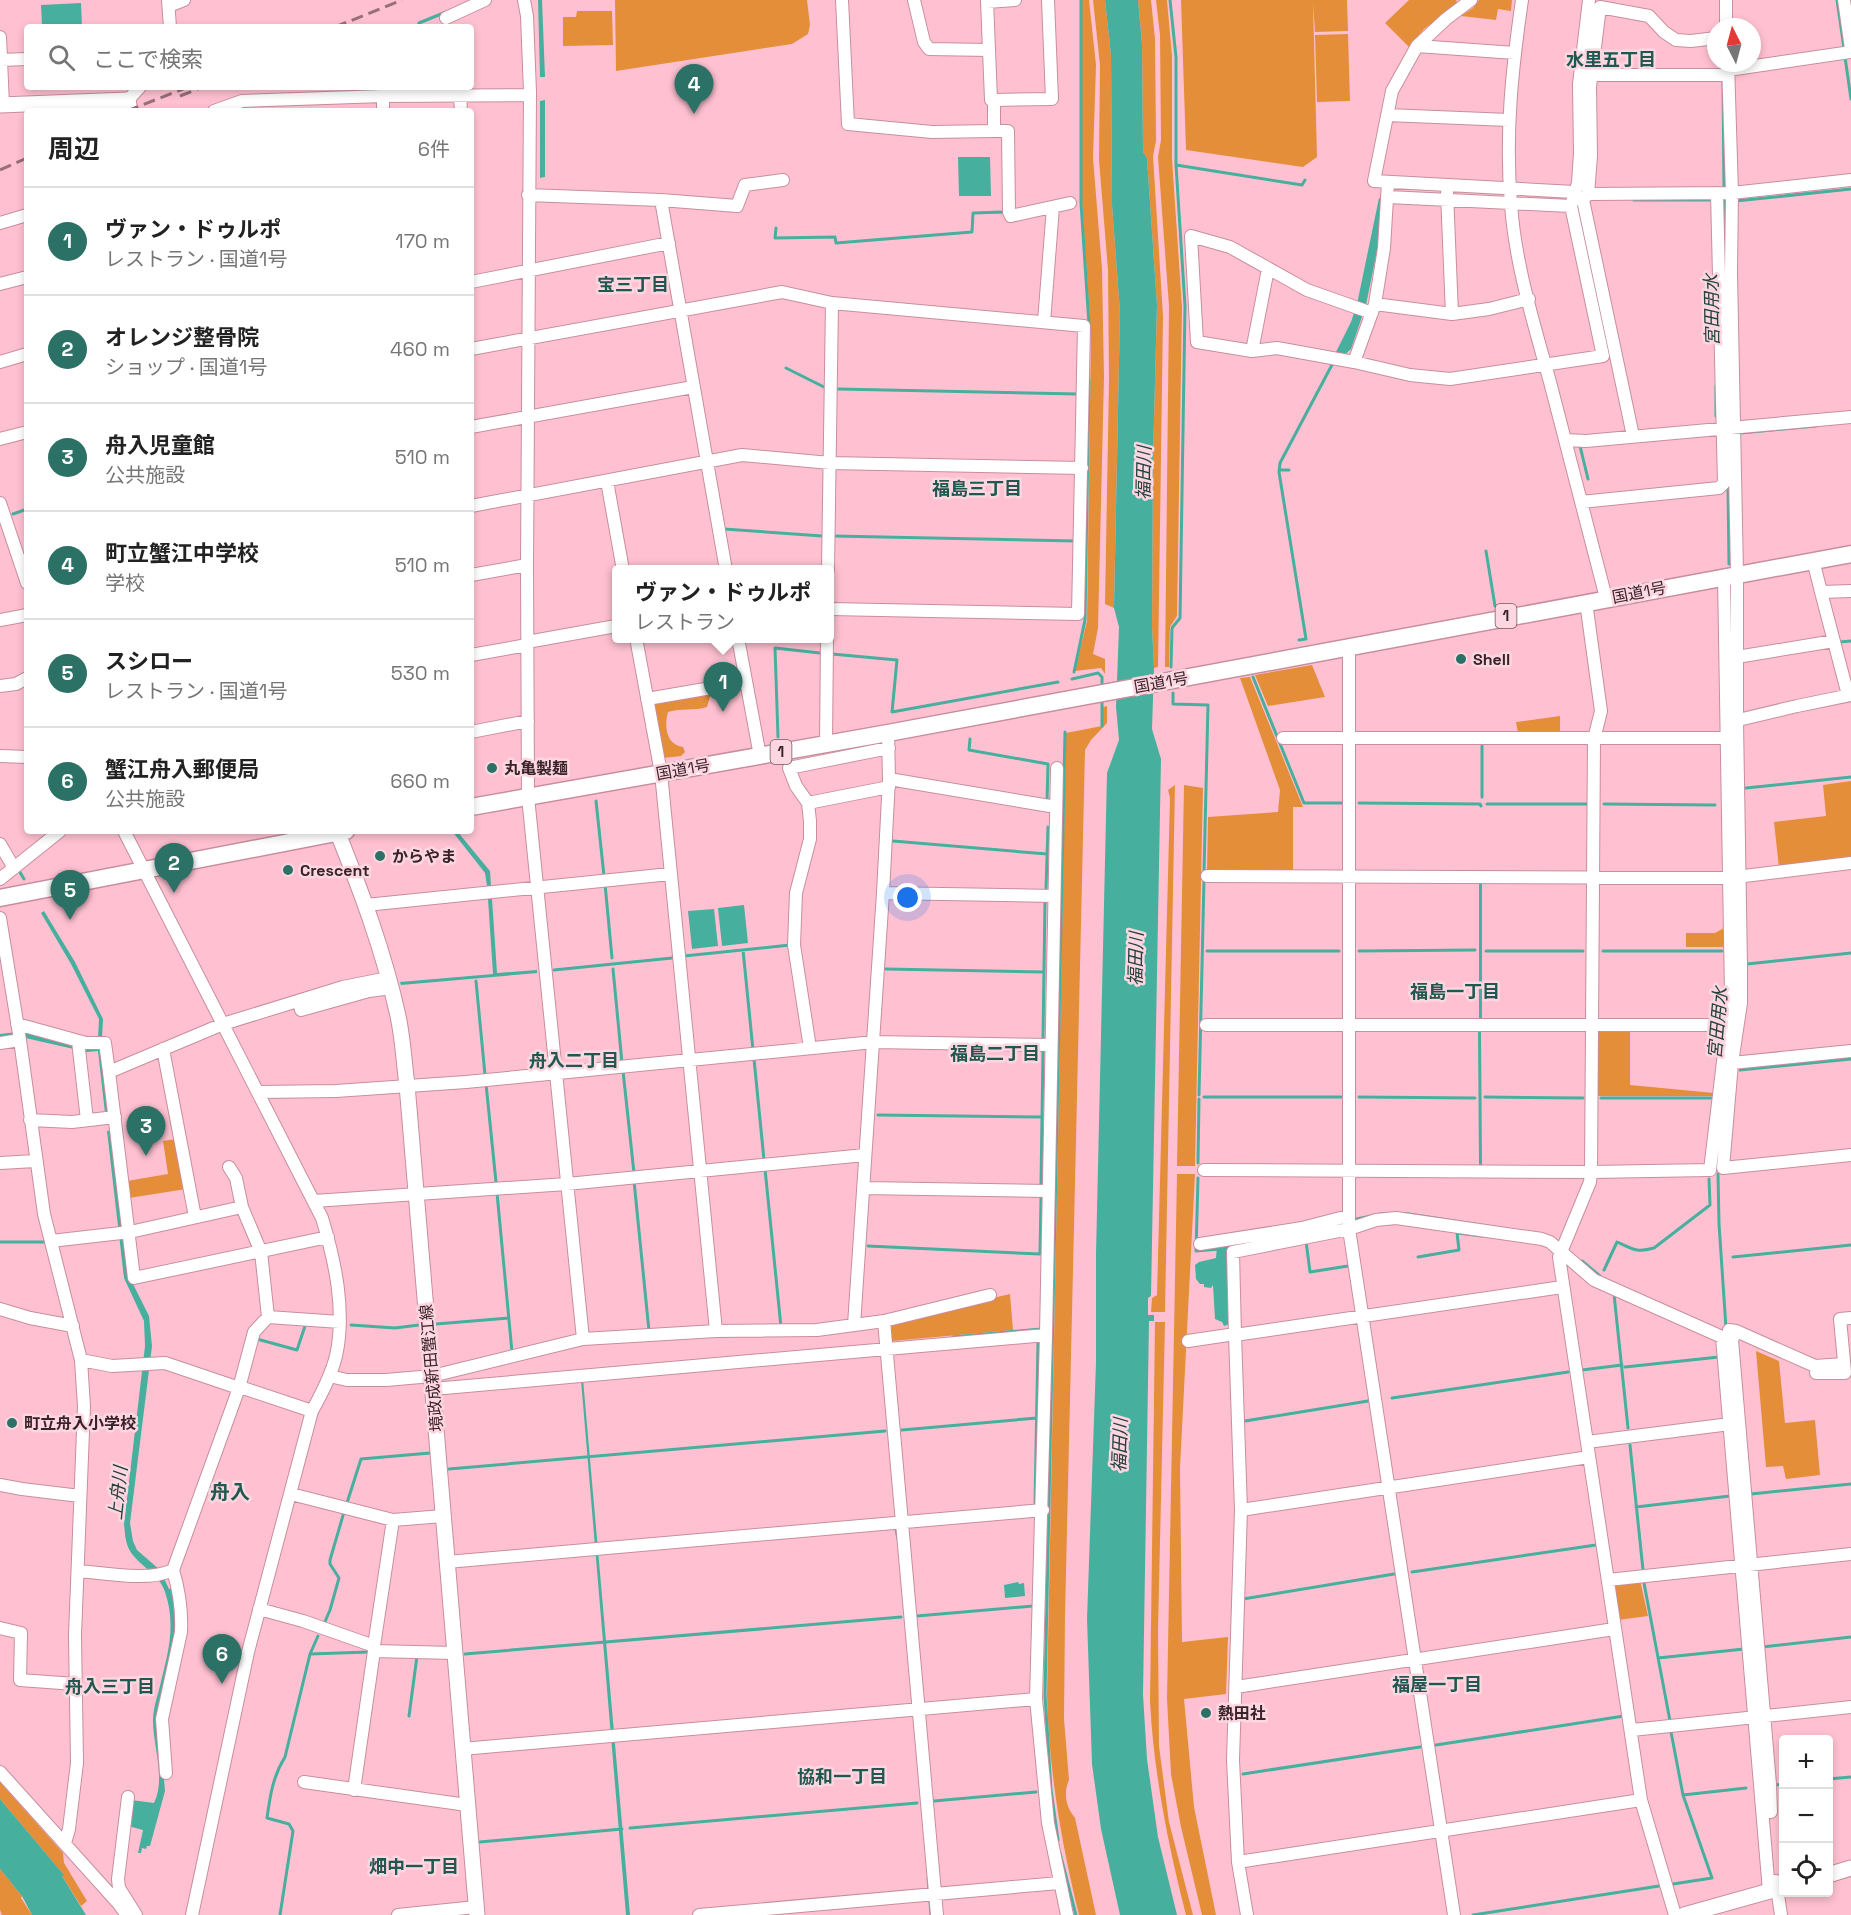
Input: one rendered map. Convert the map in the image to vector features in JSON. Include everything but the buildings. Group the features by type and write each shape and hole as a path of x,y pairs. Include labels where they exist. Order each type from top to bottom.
{"highway":[{"name":"国道1号","path":"474,806 826,743 889,740 1091,694 1851,554"},
{"path":"0,898 330,834"}],"main road":[{"path":"2,105 129,105"},
{"name":"境政成新田蟹江線","path":"341,834 366,905 389,983 398,1019 407,1085 476,1911"},
{"path":"1833,1873 1851,1868"},
{"path":"1684,1915 1776,1889"}],"street":[{"path":"170,24 169,3 184,0"},
{"path":"446,18 485,0"},
{"path":"524,0 527,16 530,95 526,565 528,797 583,1339"},
{"path":"842,0 848,124 932,132 1008,131 1009,212 1011,216 1070,203"},
{"path":"914,0 924,42 929,49 989,50"},
{"path":"1015,0 987,1 991,100 1052,99 1048,0"},
{"path":"1471,0 1417,46 1392,91 1374,181 1574,192"},
{"path":"1522,0 1509,120 1510,189 1518,256 1606,598"},
{"path":"1529,299 1489,309 1452,314 1372,309 1348,304 1307,290 1230,247 1191,236 1197,342 1252,351 1277,348 1410,375 1450,379 1603,356 1571,206 1578,183 1579,84 1589,0"},
{"path":"1726,0 1726,18"},
{"path":"1761,64 1851,51 1844,0"},
{"path":"1633,436 1583,200 1588,194 1591,156 1590,87 1600,7 1649,16 1664,32 1676,40 1707,40"},
{"path":"0,37 2,105"},
{"path":"1417,46 1515,52"},
{"path":"0,60 24,59"},
{"path":"1592,75 1707,70"},
{"path":"1581,502 1719,488 1724,483 1728,427 1732,193 1728,72"},
{"path":"129,105 138,90"},
{"path":"222,108 242,101 382,96 530,95"},
{"path":"382,96 383,108"},
{"path":"460,96 461,108"},
{"path":"994,100 994,131"},
{"path":"1387,115 1509,120"},
{"path":"528,195 661,200 737,206 745,185 783,180"},
{"path":"1588,194 1732,193 1851,180"},
{"path":"1351,362 1372,309 1384,248 1388,182"},
{"path":"1448,185 1452,314"},
{"path":"1710,1170 1731,995 1733,878 1728,427 1717,193"},
{"path":"1388,197 1571,206"},
{"path":"661,200 725,565"},
{"path":"1044,322 1053,207"},
{"path":"0,223 24,216"},
{"path":"474,281 669,243"},
{"path":"1252,351 1268,269"},
{"path":"0,284 24,278"},
{"path":"474,348 782,292 832,303 1084,326 1078,614 834,609"},
{"path":"828,565 832,303"},
{"path":"0,362 24,355"},
{"path":"474,427 693,387"},
{"path":"1565,440 1586,441 1851,417"},
{"path":"0,440 24,433"},
{"path":"474,505 742,455 830,463 1082,468"},
{"path":"607,481 622,565"},
{"path":"0,503 24,574"},
{"path":"1732,722 1797,705 1850,695 1813,560"},
{"path":"474,574 526,565"},
{"path":"1724,1168 1732,1063 1741,1003 1726,738 1732,722 1737,657 1731,575"},
{"path":"1821,592 1851,591"},
{"path":"1586,602 1601,711 1593,739 1591,1172 1590,1182 1558,1257 1641,1800 1675,1915"},
{"path":"0,620 24,616"},
{"path":"474,654 612,627"},
{"path":"1737,657 1834,641"},
{"path":"637,643 661,773 716,1332"},
{"path":"739,643 760,756"},
{"path":"826,743 827,643"},
{"path":"1349,646 1349,1229 1454,1915"},
{"path":"0,686 16,684 24,680"},
{"path":"647,699 746,682"},
{"path":"474,731 528,721"},
{"path":"1283,738 1726,738"},
{"path":"810,1048 794,945 796,893 810,839 808,803 796,786 789,768 889,740 883,893 854,1325"},
{"path":"0,756 24,757"},
{"path":"1057,768 1043,1510 1036,1699 1048,1823 1067,1915"},
{"path":"808,803 889,784 1055,811"},
{"path":"0,879 56,834"},
{"path":"126,834 146,869 156,896 314,1201 332,1250 340,1322 336,1355 329,1376 312,1411 259,1609 192,1915"},
{"path":"0,844 14,868"},
{"path":"1208,876 1733,878 1851,864"},
{"path":"366,905 670,874"},
{"path":"883,893 1054,896"},
{"path":"0,918 19,1033 44,1214 81,1360 84,1406 75,1684 77,1763 69,1829 65,1843"},
{"path":"109,1071 224,1024 299,1001 301,1010 389,983"},
{"path":"1206,1025 1348,1023 1728,1025"},
{"path":"0,1043 19,1033 79,1046 105,1043 115,1117 124,1232 134,1278 328,1237"},
{"path":"258,1092 336,1091 555,1074 874,1042 1051,1045"},
{"path":"79,1046 87,1120"},
{"path":"163,1049 195,1218"},
{"path":"1732,1063 1851,1051"},
{"path":"30,1120 72,1122 115,1117"},
{"path":"314,1201 567,1184 865,1155"},
{"path":"1204,1170 1591,1172 1710,1170 1851,1155"},
{"path":"0,1163 35,1161"},
{"path":"163,1573 240,1388 254,1332 268,1317 261,1252 242,1207 236,1178 229,1167"},
{"path":"863,1188 1048,1191"},
{"path":"51,1241 124,1232 242,1207"},
{"path":"1200,1244 1302,1228 1348,1216"},
{"path":"1247,1915 1238,1862 1233,1761 1241,1510 1233,1252 1349,1229 1376,1220 1396,1218 1542,1239 1550,1242 1594,1280 1815,1369 1846,1370 1840,1319 1851,1318"},
{"path":"1188,1341 1562,1287"},
{"path":"432,1383 583,1339 716,1332 817,1330 884,1321 990,1295"},
{"path":"0,1308 30,1318 73,1326"},
{"path":"268,1317 340,1322"},
{"path":"884,1321 937,1915"},
{"path":"329,1376 347,1380 432,1383 1046,1335"},
{"path":"1730,1335 1730,1424 1746,1565"},
{"path":"1730,1335 1759,1717 1776,1889 1781,1915"},
{"path":"81,1360 112,1366 165,1363 195,1375 312,1411"},
{"path":"1587,1442 1730,1424"},
{"path":"1241,1510 1589,1457"},
{"path":"0,1485 22,1490 80,1496"},
{"path":"291,1494 393,1520 442,1516"},
{"path":"447,1562 1043,1510"},
{"path":"354,1790 393,1520"},
{"path":"1608,1580 1851,1554"},
{"path":"78,1571 163,1573 177,1583 181,1632 162,1719 166,1773"},
{"path":"259,1609 303,1621 374,1649 454,1653"},
{"path":"0,1628 21,1633 20,1680 75,1684"},
{"path":"1236,1687 1614,1629"},
{"path":"462,1749 1036,1699"},
{"path":"1632,1730 1851,1707"},
{"path":"0,1772 127,1915"},
{"path":"304,1782 467,1805"},
{"path":"128,1797 118,1879 119,1888 136,1915"},
{"path":"1238,1862 1641,1800"},
{"path":"699,1915 1059,1883"},
{"path":"398,1915 476,1911"}],"shaded area":[{"path":"615,0 807,0 810,25 808,34 792,44 616,71"},
{"path":"1082,0 1089,0 1096,65 1093,158 1102,269 1104,377 1098,628 1093,654 1105,659 1105,674 1101,668 1075,671 1087,621 1091,336 1082,201"},
{"path":"1093,0 1105,0 1111,55 1112,205 1120,312 1114,608 1105,604 1109,380 1108,270 1099,160 1100,65"},
{"path":"1138,0 1151,0 1155,39 1156,141 1153,156 1163,316 1158,667 1154,668 1152,627 1153,458 1157,305 1147,158 1143,152 1142,43"},
{"path":"1156,0 1167,0 1172,56 1172,159 1182,307 1177,616 1170,627 1169,667 1165,667 1169,306 1158,157 1161,140 1160,35"},
{"path":"1181,0 1347,0 1348,31 1315,32 1313,3 1317,157 1303,167 1186,150"},
{"path":"1409,0 1456,0 1458,4 1424,29 1409,47 1385,23"},
{"path":"1479,0 1512,0 1511,11 1498,9 1496,20 1461,16 1473,8"},
{"path":"577,11 612,11 613,45 563,46 563,17 576,17"},
{"path":"1348,34 1350,101 1317,102 1315,35"},
{"path":"1312,665 1325,697 1268,706 1255,675"},
{"path":"1250,677 1303,807 1293,807 1293,871 1207,872 1208,817 1278,812 1280,790 1240,678"},
{"path":"711,693 707,707 668,712 666,723 670,739 673,743 683,747 685,752 681,756 663,758 653,703"},
{"path":"1107,706 1107,723 1085,750 1064,1719 1069,1780 1066,1800 1075,1818 1096,1915 1079,1915 1057,1806 1050,1751 1047,1695 1066,733 1102,726 1103,707"},
{"path":"1560,716 1560,733 1518,733 1516,722"},
{"path":"1851,781 1851,859 1779,868 1774,822 1826,816 1823,785"},
{"path":"1175,785 1165,1312 1151,1312 1152,1298 1157,1295 1170,798 1168,790"},
{"path":"1184,785 1203,788 1195,1166 1177,1166"},
{"path":"1724,928 1725,947 1686,947 1686,933 1715,933"},
{"path":"1601,1029 1630,1030 1630,1085 1714,1093 1714,1096 1597,1096 1598,1032"},
{"path":"176,1139 186,1189 129,1198 127,1181 168,1174 163,1141"},
{"path":"1177,1174 1195,1174 1180,1468 1182,1642 1228,1637 1226,1694 1184,1699 1194,1807 1216,1915 1202,1915 1181,1827 1171,1774 1167,1699"},
{"path":"1010,1294 1013,1330 892,1341 891,1324 894,1321"},
{"path":"1155,1322 1165,1322 1158,1630 1159,1746 1169,1822 1193,1915 1186,1915 1173,1862 1158,1783 1150,1702"},
{"path":"1756,1351 1779,1361 1785,1423 1815,1420 1820,1475 1786,1479 1783,1466 1766,1467"},
{"path":"1640,1580 1648,1616 1618,1620 1613,1587 1618,1583"},
{"path":"0,1782 63,1853 64,1863 87,1901 81,1906 62,1876 63,1874 0,1799"},
{"path":"0,1869 22,1896 21,1898 32,1915 2,1915"}],"water":[{"path":"538,0 542,0 545,77 540,77"},
{"name":"福田川","path":"1105,0 1138,0 1142,43 1143,152 1147,158 1157,305 1153,458 1152,729 1161,759 1151,1296 1148,1298 1148,1315 1154,1315 1154,1321 1149,1321 1143,1695 1147,1759 1158,1837 1177,1915 1120,1915 1101,1829 1092,1764 1087,1619 1096,1362 1096,1254 1107,773 1119,740 1116,707 1119,627 1114,608 1120,312 1112,205 1111,55"},
{"path":"81,3 82,24 42,24 41,5"},
{"path":"545,100 545,177 540,178 540,101"},
{"path":"958,157 990,157 991,196 959,196"},
{"path":"1379,198 1382,199 1377,251 1366,305 1351,349 1335,364 1330,364 1351,322 1357,304"},
{"path":"454,834 459,834 490,871 491,886 487,886 485,873"},
{"path":"1479,884 1482,884 1482,1019 1479,1019"},
{"path":"488,899 492,899 497,973 537,970 537,973 401,985 400,982 493,974"},
{"path":"744,905 748,943 722,946 718,908"},
{"path":"714,909 718,946 692,949 688,911"},
{"path":"44,911 75,962 103,1019 102,1038 110,1113 105,1113 98,1051 87,1052 12,1035 0,1038 0,1034 25,1031 91,1047 98,1038 99,1019 71,964 41,913"},
{"path":"1478,1030 1481,1030 1482,1166 1479,1166"},
{"path":"113,1130 129,1276 149,1316 152,1346 130,1523 137,1550 160,1570 169,1589 174,1588 178,1618 159,1723 165,1791 150,1846 146,1849 142,1848 141,1853 138,1853 143,1830 128,1826 131,1800 154,1803 157,1794 159,1773 153,1717 168,1653 170,1618 169,1605 162,1585 130,1551 125,1534 124,1524 145,1346 144,1321 124,1278 107,1131"},
{"path":"1383,1212 1406,1212 1542,1233 1560,1241 1559,1244 1401,1215 1227,1249 1230,1324 1224,1326 1222,1322 1215,1319 1213,1285 1211,1288 1200,1284 1196,1279 1195,1265 1216,1258 1217,1246"},
{"path":"583,1379 630,1915 626,1915 581,1380"},
{"path":"1018,1582 1019,1584 1024,1583 1025,1596 1005,1598 1004,1585"},
{"path":"0,1799 64,1875 62,1876 86,1915 32,1915 22,1896 0,1869"}],"waterway":[{"path":"1081,0 1081,203 1089,325"},
{"path":"1170,0 1176,57 1176,165 1185,306 1180,618 1172,628 1171,667"},
{"path":"1837,0 1844,48"},
{"path":"419,24 446,12"},
{"path":"1845,57 1851,99"},
{"name":"宮田用水","path":"1723,81 1724,189"},
{"path":"1176,165 1302,185 1305,180"},
{"path":"1736,201 1851,189"},
{"name":"宮田用水","path":"1725,198 1725,259"},
{"path":"1634,200 1712,200"},
{"path":"776,228 775,238 835,237 836,243 972,232 973,213 1003,212 1005,215"},
{"path":"1299,640 1306,639 1279,472 1280,463 1334,361"},
{"path":"786,368 828,389"},
{"path":"1074,672 1085,620 1089,380"},
{"path":"1716,386 1716,416"},
{"path":"838,389 1078,394"},
{"path":"1741,433 1816,426"},
{"path":"1580,446 1588,479"},
{"path":"1279,470 1289,470"},
{"name":"宮田用水","path":"1728,486 1729,564"},
{"path":"13,514 24,510"},
{"path":"724,529 822,536"},
{"path":"834,536 1075,541"},
{"path":"1486,551 1495,606"},
{"path":"1840,642 1851,641"},
{"path":"778,737 775,648 820,653"},
{"path":"832,654 897,660 892,712 1058,682"},
{"path":"1072,679 1098,673 1102,677 1102,688"},
{"path":"1253,677 1304,803 1342,803"},
{"path":"1173,693 1173,704 1208,705 1204,872"},
{"path":"1102,698 1102,726"},
{"path":"1058,1840 1051,1790 1045,1695 1065,732"},
{"path":"970,739 969,750 1048,764 1047,802"},
{"path":"1482,746 1482,797"},
{"path":"1746,788 1851,777"},
{"path":"596,801 604,876"},
{"path":"1359,803 1480,804 1481,806"},
{"path":"1487,804 1587,804"},
{"path":"1604,804 1715,805"},
{"path":"1046,888 1048,827"},
{"path":"893,841 1047,854"},
{"path":"18,869 24,879"},
{"path":"1199,1095 1204,879"},
{"path":"605,884 612,958"},
{"path":"1043,1038 1045,902"},
{"path":"684,956 790,945"},
{"path":"743,950 753,1050"},
{"path":"1359,951 1475,950"},
{"path":"1207,951 1339,951"},
{"path":"1486,951 1583,951"},
{"path":"1603,951 1722,951"},
{"path":"1747,964 1851,953"},
{"path":"554,970 672,958"},
{"path":"613,969 622,1063"},
{"path":"886,969 1044,972"},
{"path":"476,981 485,1075"},
{"path":"1041,1184 1043,1052"},
{"path":"754,1059 764,1160"},
{"path":"1740,1070 1851,1059"},
{"path":"623,1071 634,1173"},
{"path":"486,1084 496,1182"},
{"path":"1204,1097 1341,1097"},
{"path":"1359,1097 1475,1098"},
{"path":"1485,1097 1583,1098"},
{"path":"1601,1098 1711,1098"},
{"path":"1198,1163 1199,1099"},
{"path":"878,1115 1042,1117"},
{"path":"765,1169 781,1327"},
{"name":"宮田用水","path":"1718,1174 1726,1328"},
{"path":"1198,1178 1196,1251 1220,1249"},
{"path":"1604,1270 1617,1242 1639,1250 1654,1248 1710,1205 1709,1179"},
{"path":"634,1181 649,1331"},
{"path":"497,1193 512,1352"},
{"path":"868,1246 1040,1254 1041,1198"},
{"path":"1418,1257 1459,1250 1457,1233 1482,1236"},
{"path":"1306,1241 1310,1272 1348,1266"},
{"path":"0,1242 44,1242"},
{"path":"1733,1257 1851,1245"},
{"path":"1582,1261 1600,1276"},
{"path":"1614,1294 1628,1428"},
{"path":"436,1324 509,1318"},
{"path":"257,1339 297,1350 306,1323 308,1323"},
{"path":"351,1325 395,1328 419,1325"},
{"path":"953,1337 1041,1329"},
{"path":"1035,1505 1038,1342"},
{"path":"1625,1367 1719,1357"},
{"path":"1582,1370 1622,1365"},
{"path":"1392,1398 1568,1372"},
{"path":"1245,1421 1368,1401"},
{"path":"902,1430 1037,1418"},
{"path":"449,1469 885,1431"},
{"path":"1630,1445 1643,1570"},
{"path":"346,1506 361,1459 430,1453"},
{"path":"1751,1494 1851,1484"},
{"path":"1636,1507 1730,1496"},
{"path":"324,1624 339,1578 330,1560 344,1512"},
{"path":"896,1529 898,1539"},
{"path":"1412,1572 1596,1545"},
{"path":"1243,1599 1394,1574"},
{"path":"1644,1583 1670,1721"},
{"path":"917,1616 1033,1606"},
{"path":"465,1654 901,1617"},
{"path":"280,1915 293,1831 289,1824 267,1818 269,1802 278,1771 285,1757 310,1654 318,1636"},
{"path":"1762,1647 1851,1637"},
{"path":"1658,1658 1744,1649"},
{"path":"310,1654 368,1652"},
{"path":"409,1716 417,1656"},
{"path":"1436,1745 1624,1716"},
{"path":"1671,1732 1683,1795 1712,1878 1673,1884"},
{"path":"1243,1774 1420,1747"},
{"path":"1833,1779 1851,1777"},
{"path":"1774,1785 1779,1784"},
{"path":"1683,1795 1746,1788"},
{"path":"934,1801 1036,1792"},
{"path":"630,1828 917,1803"},
{"path":"480,1842 622,1829"},
{"path":"1060,1853 1076,1915"},
{"path":"928,1878 929,1890"},
{"path":"1473,1915 1659,1886"},
{"path":"930,1902 931,1915"}],"railway":[{"path":"342,24 402,0"},
{"path":"135,108 180,90"},
{"path":"180,96 195,90"},
{"path":"0,170 24,159"}],"place":[{"name":"町立蟹江中学校","path":"694,114"},
{"name":"Shell","path":"1461,659"},
{"name":"ヴァン・ドゥルポ","path":"723,712"},
{"name":"丸亀製麺","path":"492,768"},
{"name":"からやま","path":"380,856"},
{"name":"Crescent","path":"288,870"},
{"name":"オレンジ整骨院","path":"174,893"},
{"name":"スシロー","path":"70,920"},
{"name":"舟入児童館","path":"146,1156"},
{"name":"町立舟入小学校","path":"12,1423"},
{"name":"蟹江舟入郵便局","path":"222,1684"},
{"name":"熱田社","path":"1206,1713"}],"district":[{"name":"水里五丁目","path":"1611,60"},
{"name":"宝三丁目","path":"633,285"},
{"name":"福島三丁目","path":"977,489"},
{"name":"福島一丁目","path":"1455,992"},
{"name":"福島二丁目","path":"995,1054"},
{"name":"舟入二丁目","path":"574,1061"},
{"name":"舟入","path":"230,1492"},
{"name":"福屋一丁目","path":"1437,1685"},
{"name":"舟入三丁目","path":"110,1687"},
{"name":"協和一丁目","path":"842,1777"},
{"name":"畑中一丁目","path":"414,1867"}],"water label":[{"name":"上舟川","path":"118,1493"}]}
